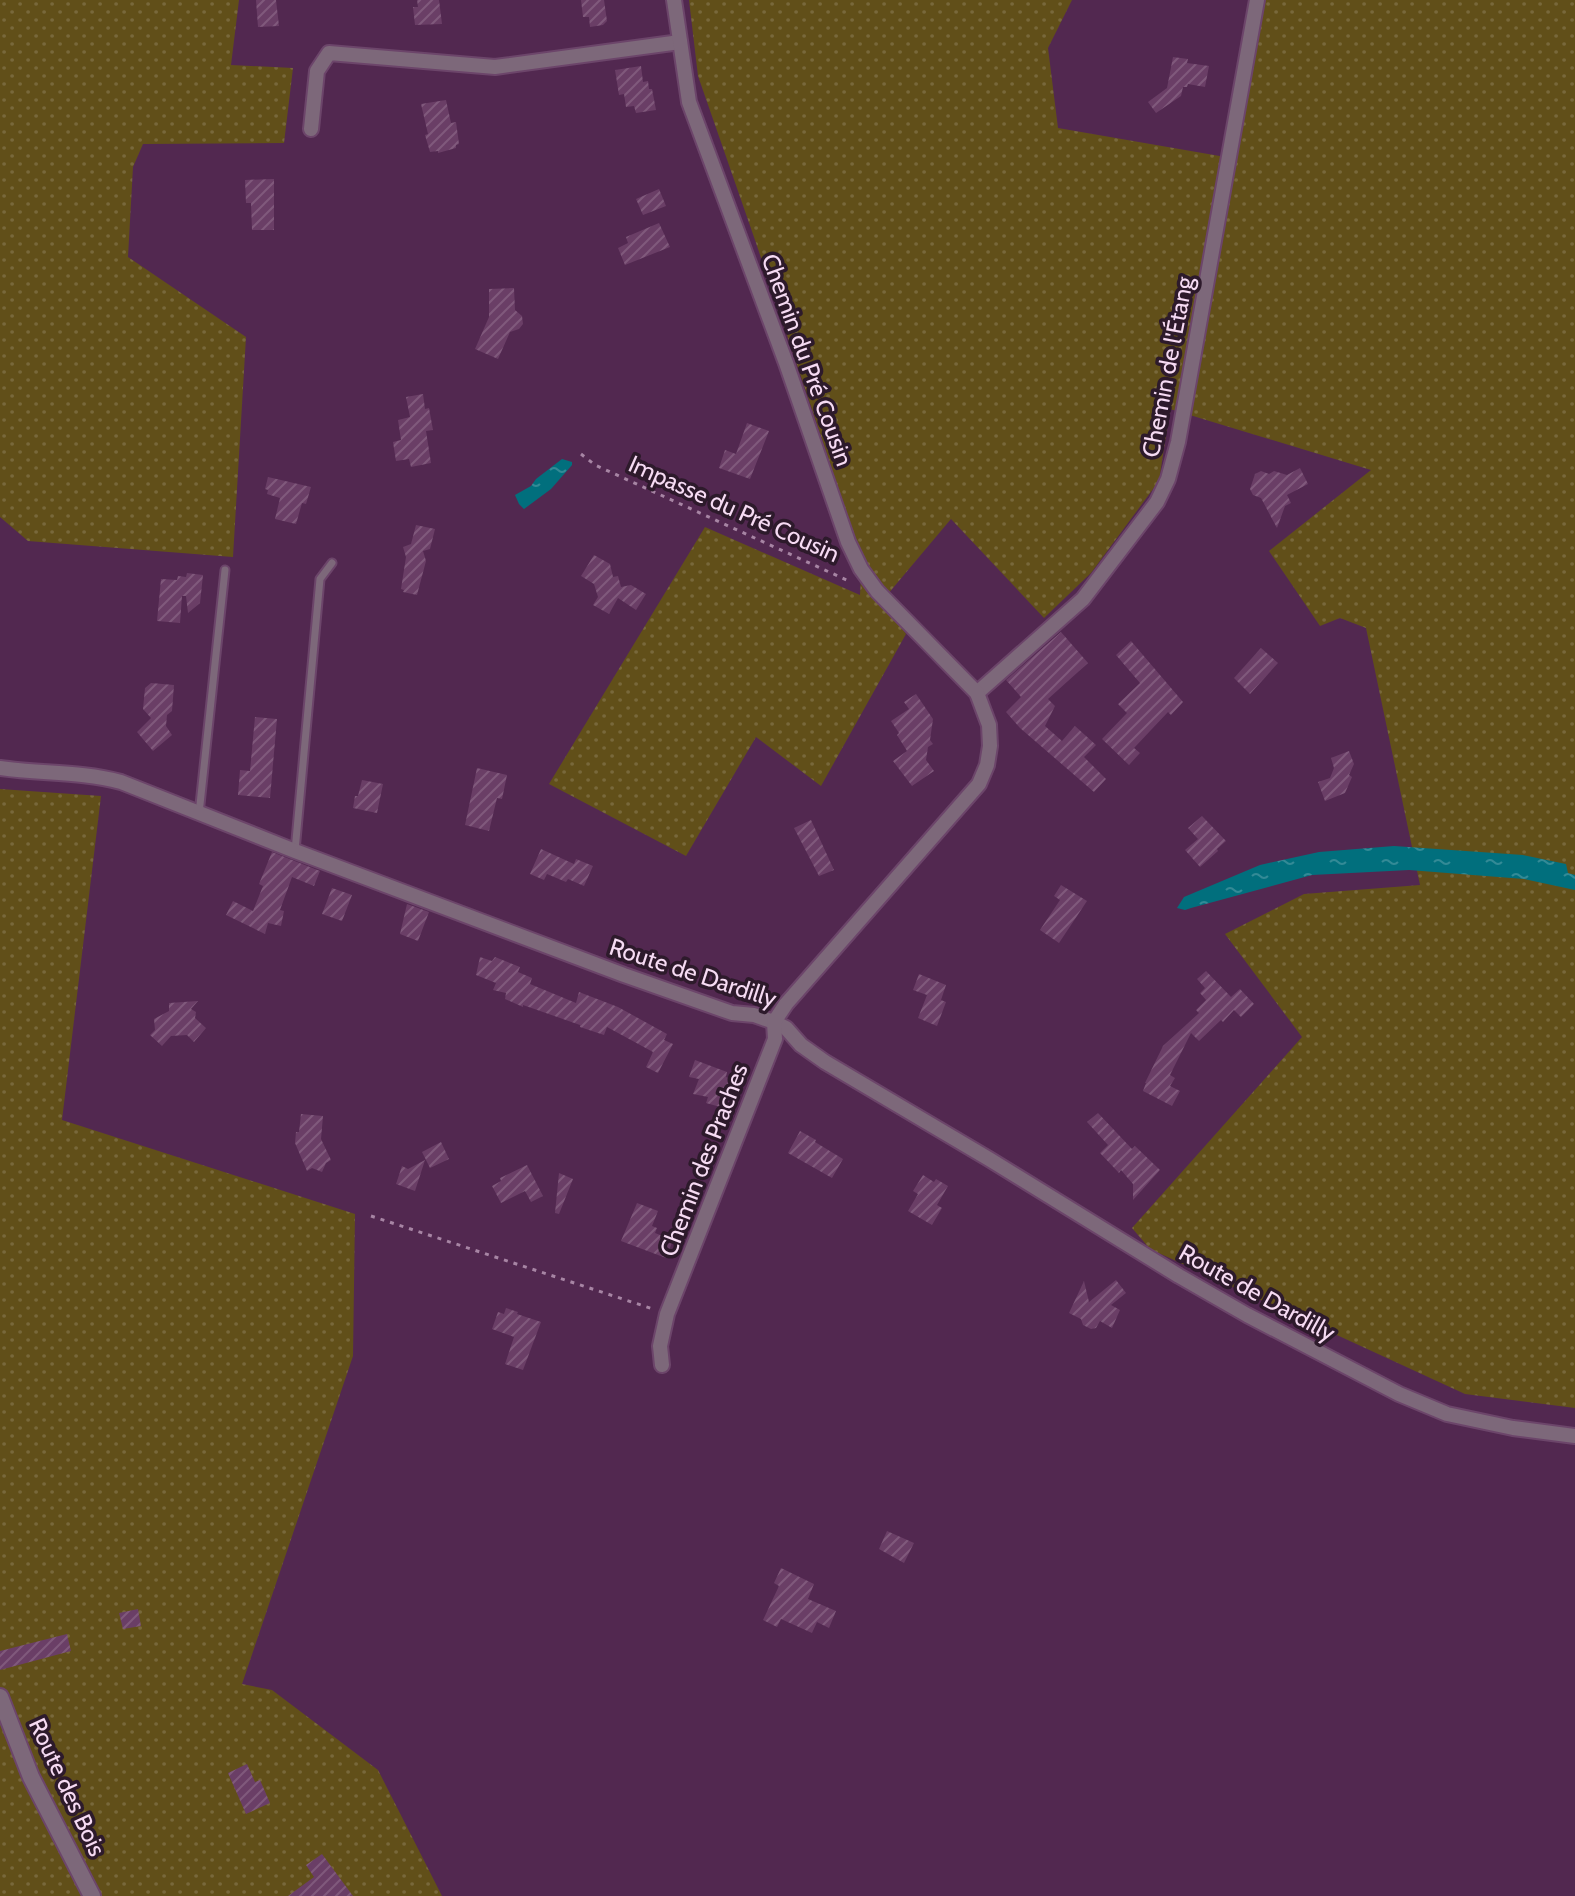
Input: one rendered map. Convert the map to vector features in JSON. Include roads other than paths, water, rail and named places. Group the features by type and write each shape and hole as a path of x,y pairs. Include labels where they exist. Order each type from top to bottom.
{"street":[{"name":"Chemin du Pré Cousin","path":"674,0 689,102 786,363 848,542 861,569 877,591 977,693"},
{"name":"Chemin de l'Étang","path":"977,693 1083,599 1157,502 1168,479 1178,442 1257,0"},
{"path":"311,129 317,71 329,53 495,67 680,42"},
{"path":"774,1022 786,1004 979,784 987,765 990,746 989,725 977,693"},
{"name":"Route de Dardilly","path":"0,768 99,776 121,782 624,975 732,1013 754,1015 774,1022 786,1028 801,1045 825,1062 1179,1276 1317,1352 1399,1394 1447,1414 1513,1428 1575,1436"},
{"name":"Chemin des Praches","path":"662,1365 660,1346 667,1314 775,1039 774,1022"},
{"name":"Route des Bois","path":"0,1697 31,1777 92,1896"}],"lane":[{"path":"295,851 320,579 332,563"},
{"path":"199,814 225,570"}],"water":[{"path":"562,459 572,462 572,465 551,489 524,509 515,495 531,486"},
{"path":"1394,846 1523,855 1566,864 1568,873 1575,875 1575,890 1524,879 1409,870 1312,875 1185,910 1177,908 1184,897 1260,865 1319,852"}]}
